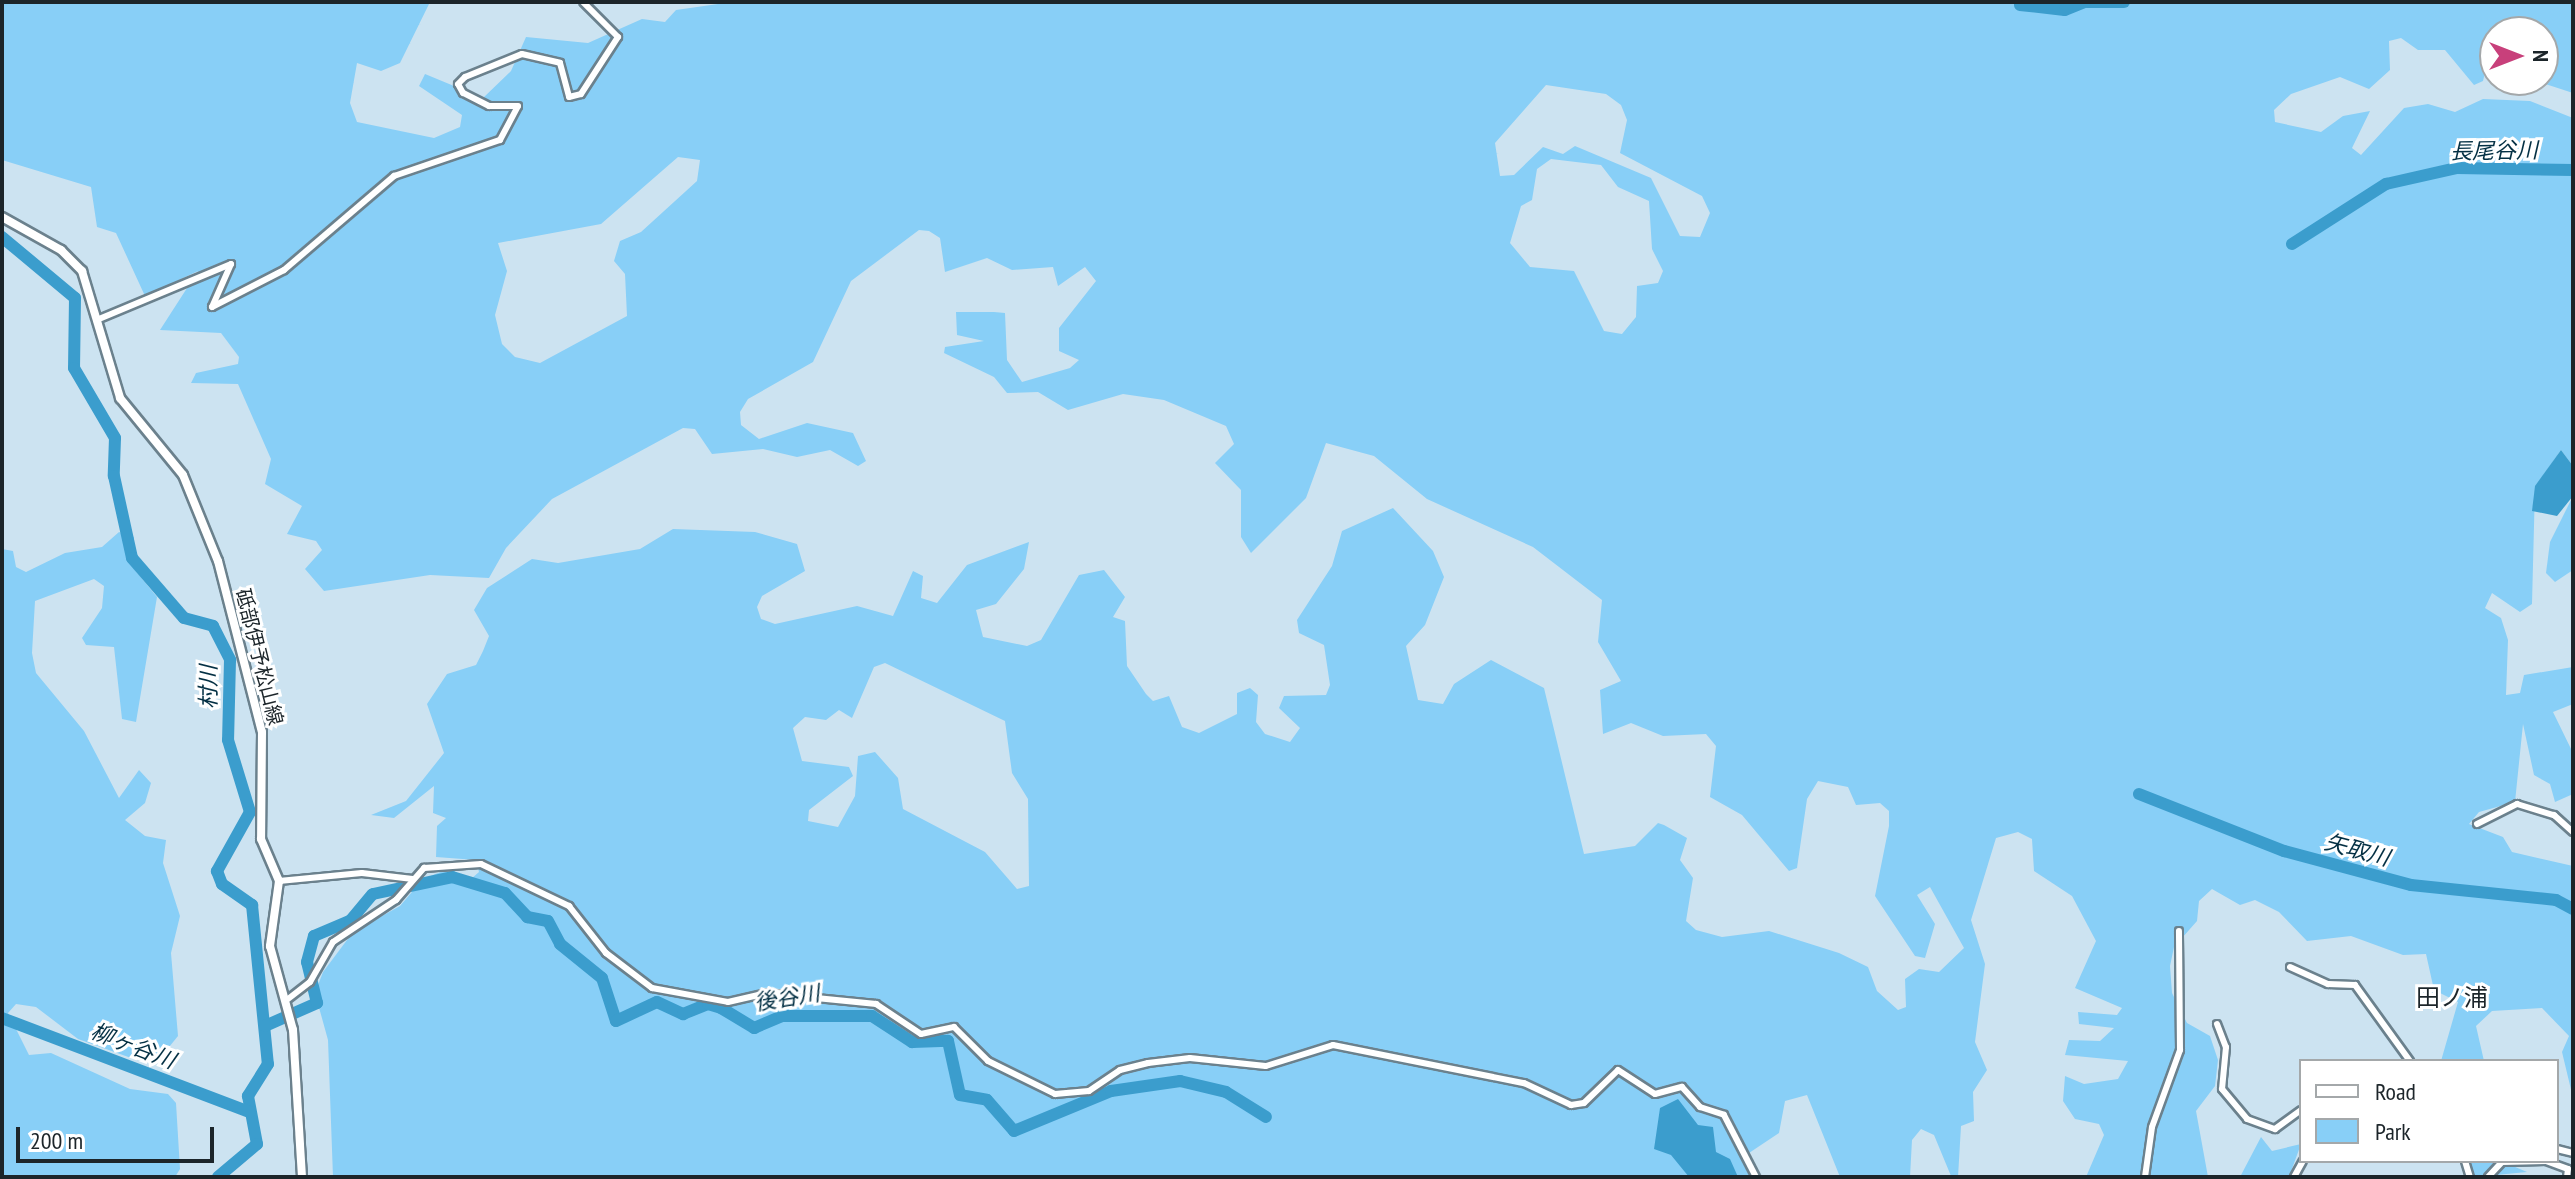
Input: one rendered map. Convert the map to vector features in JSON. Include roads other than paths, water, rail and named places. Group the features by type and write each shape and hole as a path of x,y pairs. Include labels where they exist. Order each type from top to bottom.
{"main road":[{"name":"砥部伊予松山線","path":"2,217 76,263 99,319 120,398 183,475 218,561 258,707 261,839 279,881"},
{"path":"279,881 270,946 288,999 302,1177"}],"street":[{"path":"99,319 231,264 212,307 292,264 394,176 500,140 518,106 489,106 463,93 458,84 465,77 522,54 560,63 569,97 581,94 618,37 583,2"},
{"path":"2477,824 2517,804 2554,815 2573,832"},
{"path":"288,999 310,982 333,942 396,900 413,879 431,864 489,865 569,906 606,953 652,988 728,1002 766,993 876,1004 921,1034 954,1027 988,1061 1062,1096 1148,1063 1190,1058 1266,1066 1333,1045 1524,1083 1571,1105 1584,1103 1618,1070 1655,1094 1682,1087 1700,1107 1724,1115 1756,1177"},
{"path":"279,881 362,873 413,879"},
{"path":"2145,1177 2152,1127 2180,1050 2179,931"},
{"path":"2290,967 2328,984 2355,985 2409,1059"},
{"path":"2217,1024 2226,1047 2222,1089 2247,1119 2275,1129 2299,1111"},
{"path":"2567,1177 2571,1166"}],"waterway":[{"path":"2020,5 2065,10 2085,2"},
{"path":"2087,2 2124,2"},
{"name":"長尾谷川","path":"2292,244 2386,184 2457,168 2573,170"},
{"name":"村川","path":"2,237 75,298 74,368 115,438 114,476 132,558 184,618 213,626 230,660 228,740 250,812 217,871 222,884 252,905 268,1064 248,1096 257,1144 218,1177"},
{"name":"矢取川","path":"2139,794 2284,851 2411,885 2556,900 2573,909"},
{"name":"後谷川","path":"265,1026 317,1003 307,962 314,936 350,921 373,894 452,877 505,893 527,917 548,921 560,944 602,978 616,1021 657,1002 683,1014 708,1004 721,1008 754,1028 782,1016 872,1016 912,1042 948,1041 960,1095 987,1100 1014,1131 1111,1091 1180,1081 1226,1092 1266,1117"},
{"name":"柳ヶ谷川","path":"2,1018 250,1112"}],"district":[{"name":"田ノ浦","path":"2452,998"}]}
